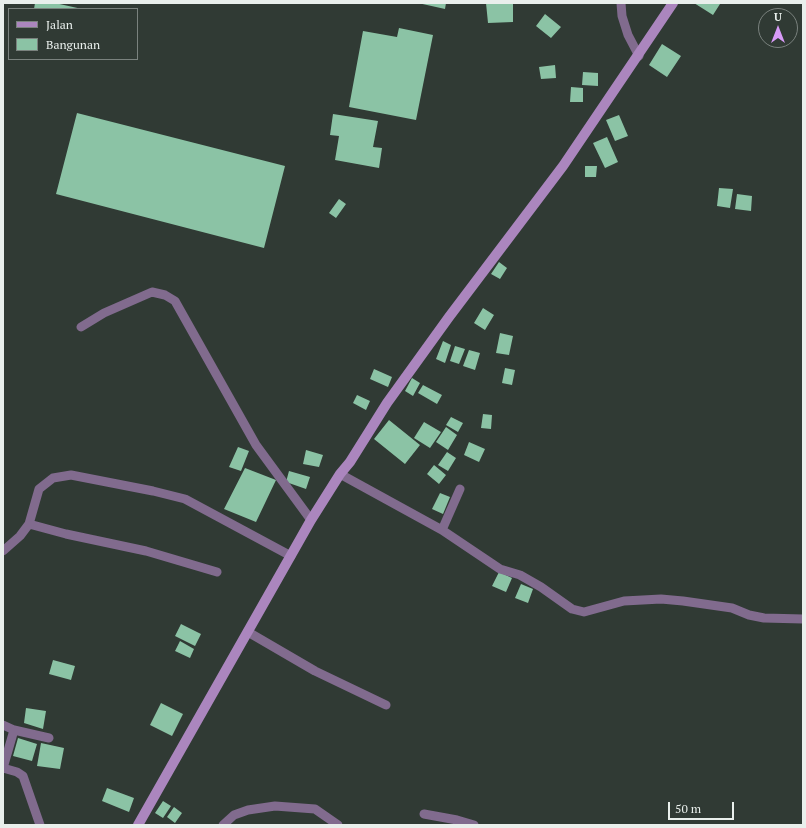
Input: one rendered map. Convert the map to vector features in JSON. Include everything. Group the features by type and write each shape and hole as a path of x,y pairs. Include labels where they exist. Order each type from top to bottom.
{"street":[{"path":"621,3 622,16 628,35 639,56"},
{"path":"138,825 310,520 340,474 350,462 395,391 563,166 639,56 673,3"},
{"path":"81,327 104,313 152,292 165,295 175,301 256,444 310,520"},
{"path":"340,474 442,530 495,565 520,575 541,587 572,609 578,611 584,612 624,601 661,599 684,600 732,608 749,615 764,618 803,619"},
{"path":"3,551 20,536 29,524 39,489 53,478 71,475 153,490 185,499 291,556"},
{"path":"442,530 460,489"},
{"path":"29,524 60,533 146,551 217,572"},
{"path":"248,632 315,671 386,706"},
{"path":"3,725 14,730 49,738"},
{"path":"14,730 3,768 22,776 40,825"},
{"path":"223,825 234,815 248,810 275,806 315,809 338,825"},
{"path":"424,814 457,820 474,825"}],"building":[{"path":"35,3 55,3 78,8 34,8"},
{"path":"418,3 446,3 445,9"},
{"path":"486,3 513,3 513,22 488,23"},
{"path":"694,3 719,3 720,4 713,15"},
{"path":"545,14 561,27 551,38 536,26"},
{"path":"399,28 433,35 416,120 349,107 363,31 397,37"},
{"path":"662,44 681,56 667,77 649,65"},
{"path":"555,65 556,78 541,79 539,67"},
{"path":"583,72 598,73 598,86 582,85"},
{"path":"571,87 583,88 583,102 570,102"},
{"path":"77,113 285,166 264,248 56,194"},
{"path":"333,114 378,121 373,147 382,148 379,168 335,160 339,136 330,135"},
{"path":"619,115 628,136 615,141 606,120"},
{"path":"607,137 618,162 605,168 593,143"},
{"path":"585,166 597,166 596,177 585,177"},
{"path":"719,188 733,189 730,208 717,206"},
{"path":"737,194 752,196 751,211 735,209"},
{"path":"339,199 346,204 336,218 329,213"},
{"path":"499,262 507,268 500,279 491,274"},
{"path":"483,308 494,315 485,330 474,323"},
{"path":"500,333 513,336 509,355 496,353"},
{"path":"443,341 451,345 445,363 436,359"},
{"path":"455,346 465,349 459,364 450,361"},
{"path":"469,350 480,353 475,370 463,366"},
{"path":"505,368 515,370 512,385 502,383"},
{"path":"374,369 392,377 388,387 370,379"},
{"path":"412,378 420,383 413,396 405,391"},
{"path":"423,385 442,395 437,404 418,393"},
{"path":"357,395 370,401 366,410 353,403"},
{"path":"483,414 492,415 491,429 481,428"},
{"path":"451,417 463,423 458,432 446,425"},
{"path":"389,420 420,445 405,464 374,439"},
{"path":"424,422 441,432 430,448 414,438"},
{"path":"446,427 457,435 448,450 436,442"},
{"path":"469,442 485,449 479,462 464,455"},
{"path":"238,447 249,451 241,471 229,467"},
{"path":"306,450 323,455 319,467 303,464"},
{"path":"447,452 456,458 448,471 438,465"},
{"path":"434,465 446,475 439,484 427,474"},
{"path":"245,468 276,480 256,522 224,509"},
{"path":"289,471 310,477 306,489 286,482"},
{"path":"440,493 450,497 443,514 432,509"},
{"path":"499,572 512,578 506,592 492,586"},
{"path":"521,584 533,589 528,603 515,598"},
{"path":"181,624 201,634 195,646 175,636"},
{"path":"180,641 194,649 190,658 175,651"},
{"path":"53,660 75,666 71,680 49,674"},
{"path":"161,703 183,714 172,736 150,725"},
{"path":"26,708 46,711 43,729 24,723"},
{"path":"18,738 37,744 32,761 13,756"},
{"path":"41,743 64,748 60,769 37,766"},
{"path":"107,788 134,798 129,812 102,801"},
{"path":"163,801 171,806 163,818 155,813"},
{"path":"174,807 182,813 175,823 167,817"}]}
